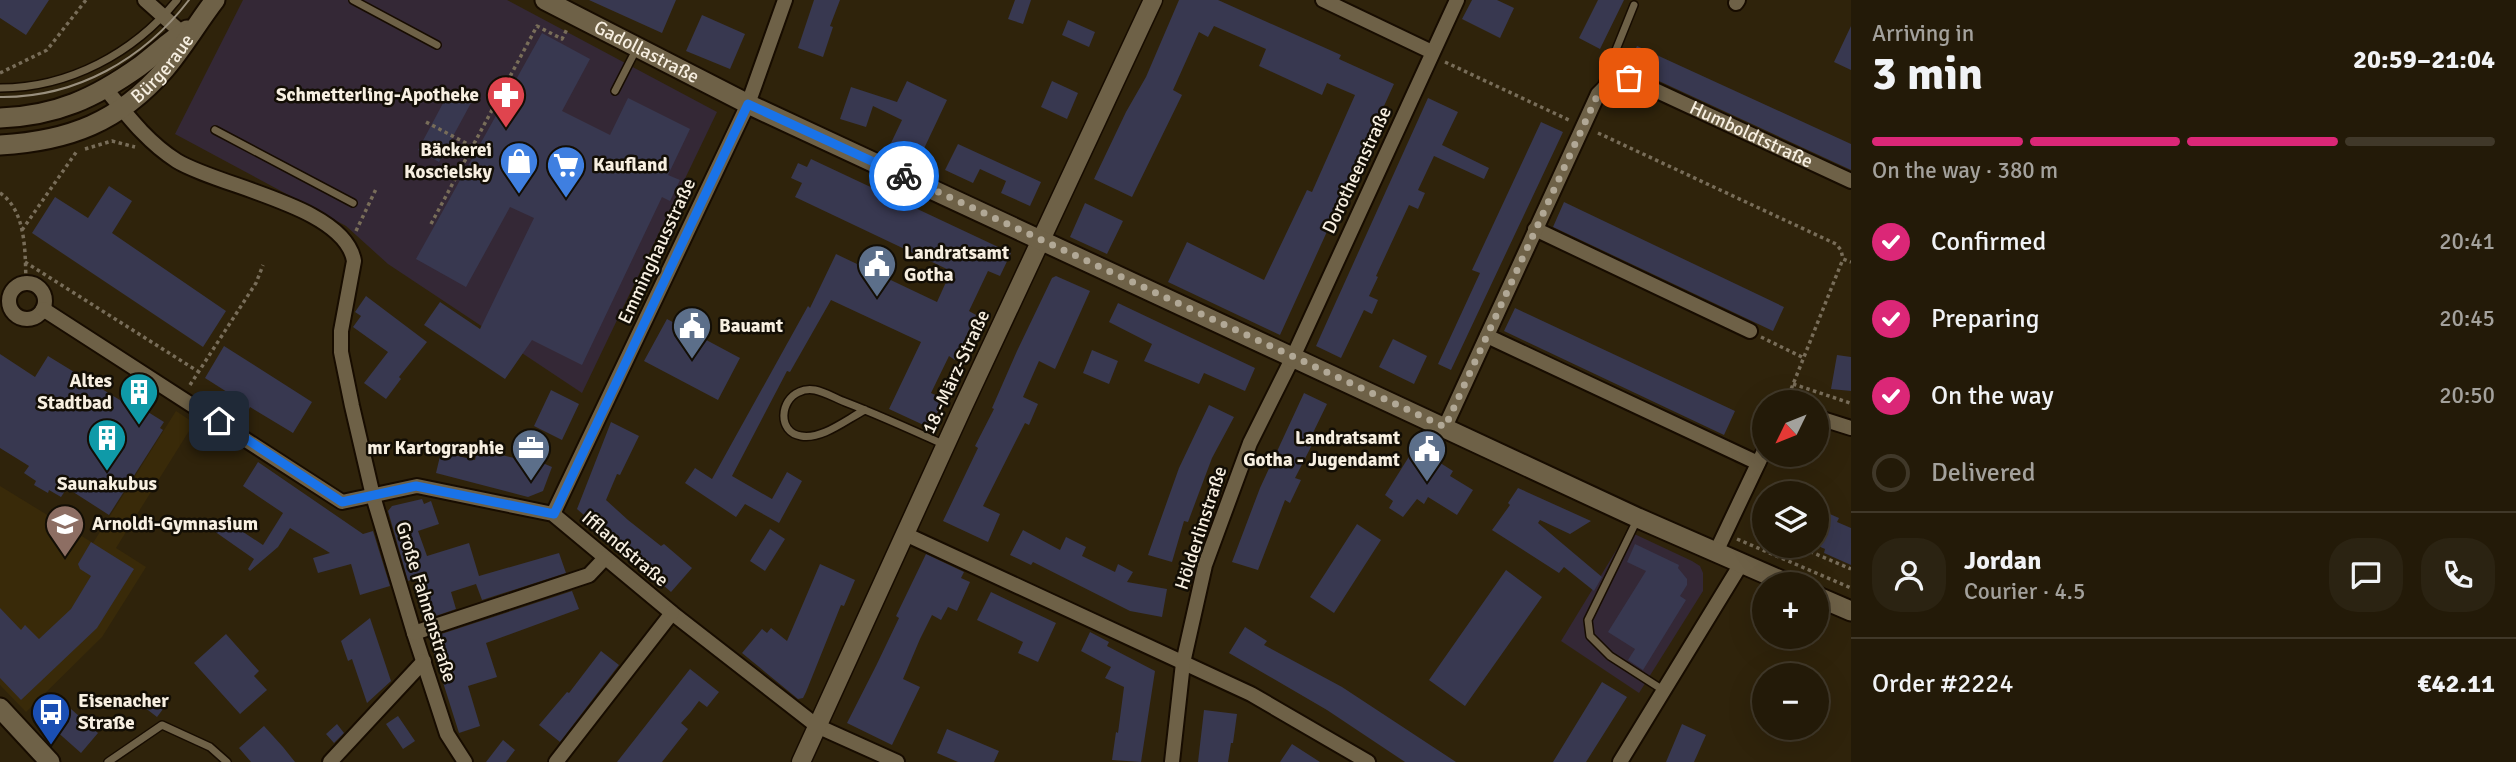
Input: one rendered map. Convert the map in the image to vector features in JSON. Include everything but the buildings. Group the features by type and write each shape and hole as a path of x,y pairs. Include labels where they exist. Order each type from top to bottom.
{"main road":[{"name":"Bürgeraue","path":"0,118 51,111 77,104 141,65 189,28 215,0"},
{"name":"Gadollastraße","path":"545,0 748,104"},
{"name":"Bürgeraue","path":"0,145 72,134 122,110 165,69 189,28"},
{"path":"748,104 1638,518 1760,572"},
{"path":"1829,602 1851,611"},
{"path":"0,708 50,762"}],"street":[{"path":"145,0 164,17 189,28"},
{"name":"Emminghausstraße","path":"554,514 748,104 785,0"},
{"name":"18.-März-Straße","path":"801,762 1153,0"},
{"path":"1323,0 1432,52"},
{"name":"Dorotheenstraße","path":"1293,357 1457,0"},
{"name":"Humboldtstraße","path":"1598,94 1608,85 1629,78 1851,181"},
{"name":"Große Fahnenstraße","path":"106,88 148,140 162,151 195,171 256,191 303,211 335,229 352,251 354,261 341,331 341,352 373,496 414,633 447,734 465,762"},
{"path":"1445,427 1598,94"},
{"path":"1535,229 1750,331"},
{"path":"26,283 35,284 43,292 45,303 40,314 29,319 17,316 10,306 10,294 18,285 26,283"},
{"name":"Ifflandstraße","path":"43,309 342,502 416,486 554,514 671,613 817,726 897,762"},
{"path":"1487,336 1752,453"},
{"name":"Hölderlinstraße","path":"1172,762 1183,663 1205,565 1250,443 1293,357"},
{"path":"1829,421 1851,428"},
{"path":"1716,552 1756,467"},
{"path":"905,534 1251,694 1368,762"},
{"path":"414,633 589,575 605,558"},
{"path":"1620,762 1741,564"},
{"path":"556,762 671,613"},
{"path":"330,762 424,661"}],"lane":[{"path":"0,88 45,84 81,72 118,54 164,17 177,0"},
{"path":"353,0 438,44"},
{"path":"1598,94 1634,5"},
{"path":"615,91 637,47"},
{"path":"215,130 353,203"},
{"path":"865,410 824,432 800,436 790,431 784,421 783,410 790,397 802,390 815,390 865,410 946,445"},
{"path":"1638,518 1588,620 1590,636 1610,656 1664,691"},
{"path":"108,762 162,725 210,747 227,762"}],"path":[{"path":"0,73 47,50 86,0"},
{"path":"431,224 475,148 537,26 562,39"},
{"path":"1432,52 1447,63 1836,244 1842,250 1843,259 1791,390"},
{"path":"426,122 475,148"},
{"path":"22,231 77,151 112,141 134,147 148,140"},
{"path":"358,226 376,188"},
{"path":"0,193 15,210 22,231 26,283"},
{"path":"1843,259 1851,262"},
{"path":"25,262 199,372"},
{"path":"182,398 256,283 263,265"},
{"path":"1750,331 1804,358"},
{"path":"1793,384 1851,402"},
{"path":"1725,534 1752,546"},
{"path":"1781,558 1851,588"},
{"path":"1825,558 1851,569"}],"shaded area":[{"path":"243,0 507,0 717,112 582,393 388,264 346,226 175,134"},
{"name":"Arnoldi-Gymnasium","path":"176,411 194,423 116,548 146,567 102,637 26,712 0,685 0,486 93,543"},
{"path":"1628,531 1692,561 1700,566 1703,573 1703,591 1639,693 1561,641"}],"tram line":[{"path":"0,97 55,91 106,71 151,40 189,0"}],"way so far":[{"path":"904,176 1445,427 1598,94 1608,85 1629,78"}],"place":[{"name":"Schmetterling-Apotheke","path":"506,129"},
{"name":"Bäckerei Koscielsky","path":"519,195"},
{"name":"Kaufland","path":"566,199"},
{"name":"Landratsamt Gotha","path":"877,298"},
{"name":"Bauamt","path":"692,360"},
{"name":"Altes Stadtbad","path":"139,426"},
{"name":"Saunakubus","path":"107,472"},
{"name":"mr Kartographie","path":"531,482"},
{"name":"Landratsamt Gotha - Jugendamt","path":"1427,483"},
{"name":"Arnoldi-Gymnasium","path":"65,558"},
{"name":"Eisenacher Straße","path":"51,746"}],"route":[{"path":"219,421 342,502 416,486 554,514 748,104 904,176"}]}
